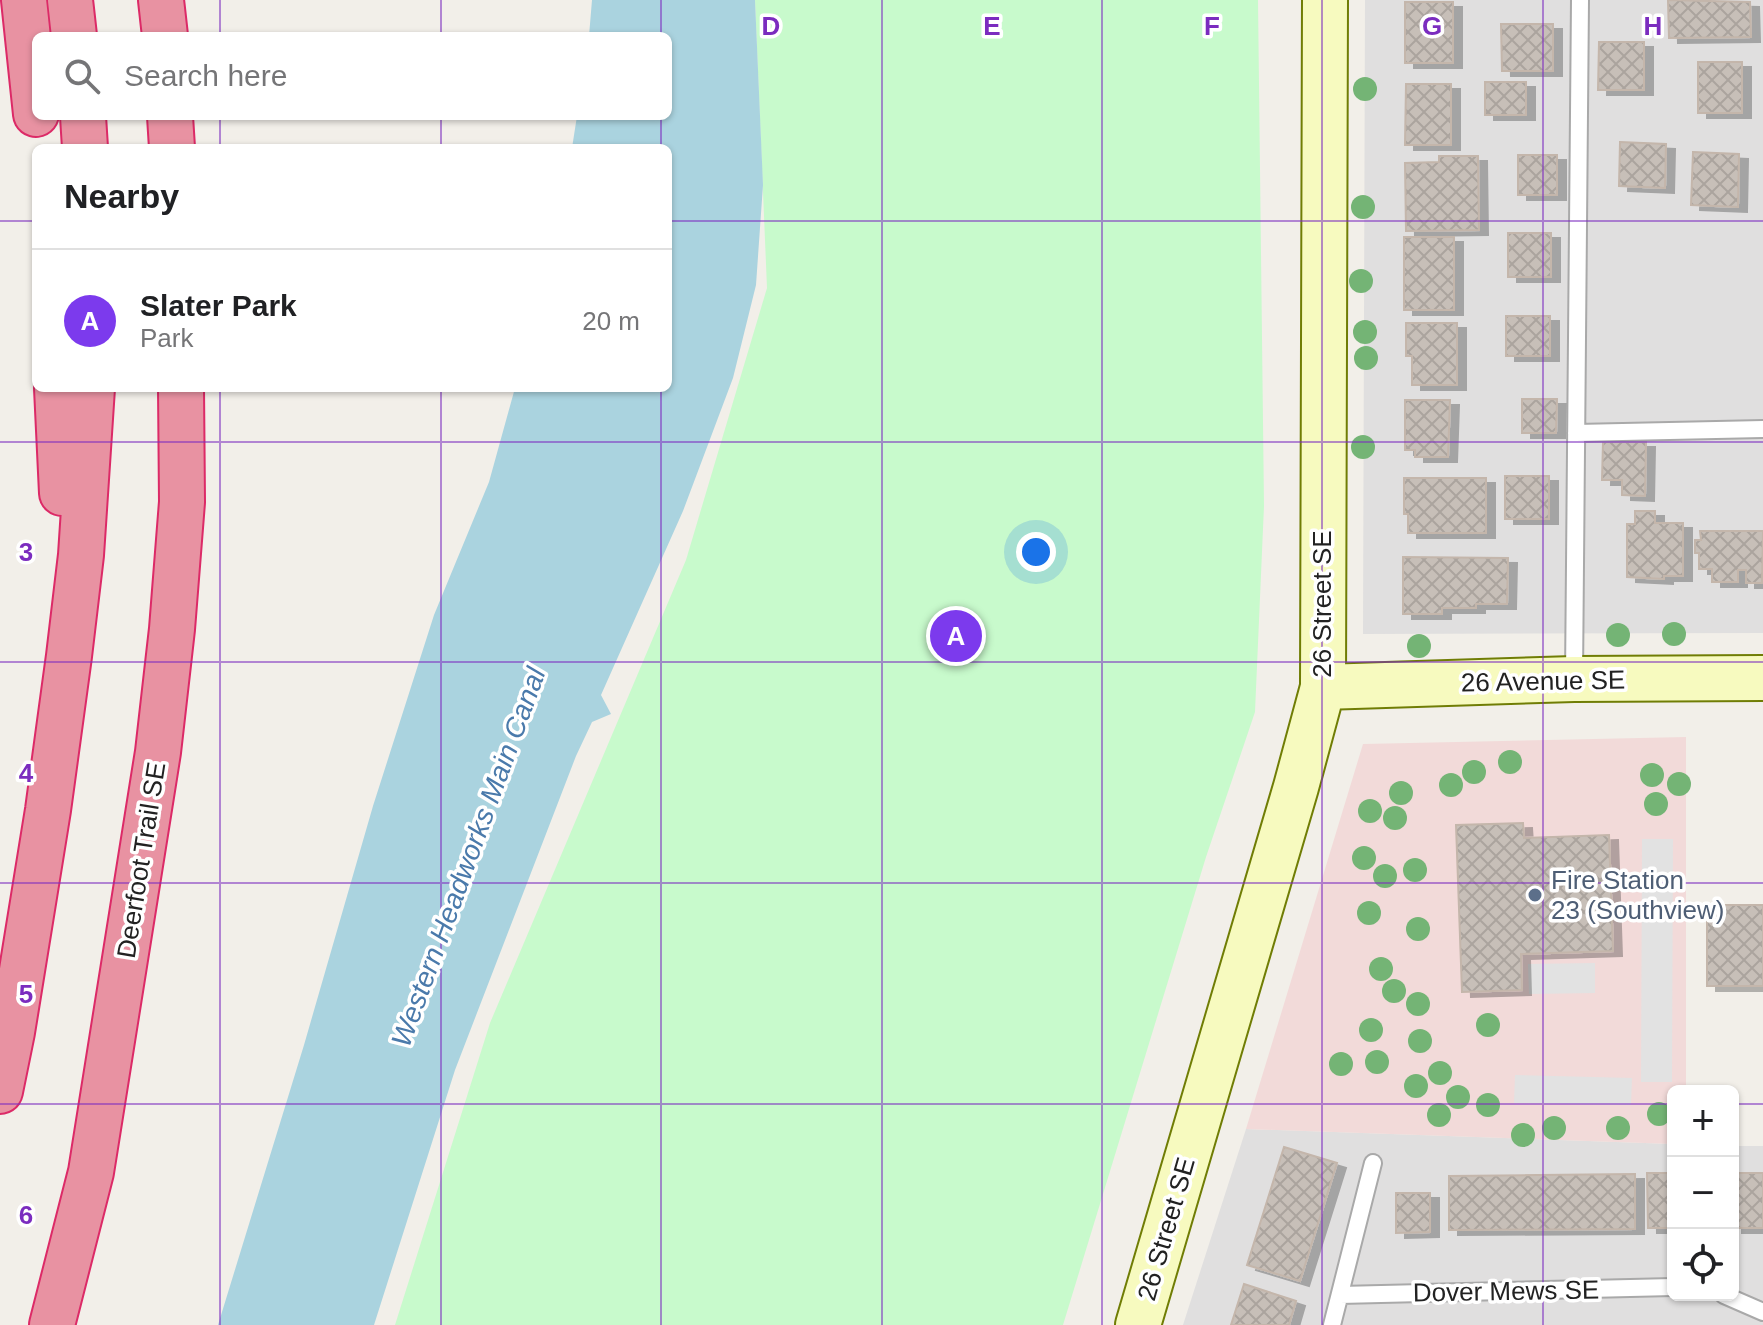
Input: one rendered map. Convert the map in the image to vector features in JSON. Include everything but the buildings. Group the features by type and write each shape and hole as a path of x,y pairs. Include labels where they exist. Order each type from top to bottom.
{"highway":[{"path":"24,0 32,77"},
{"path":"70,0 74,32"},
{"path":"161,0 165,32"},
{"path":"36,120 39,144"},
{"path":"83,120 85,144"},
{"path":"170,120 172,144"},
{"path":"57,392 69,656"},
{"path":"0,1091 48,810 69,656 81,555 92,392"},
{"name":"Deerfoot Trail SE","path":"52,1325 91,1172 158,752 182,502 181,392"}],"street":[{"name":"26 Street SE","path":"1138,1325 1323,687 1325,0"},
{"name":"26 Avenue SE","path":"1323,687 1574,679 1763,678"}],"lane":[{"path":"1574,679 1580,0"},
{"path":"1576,433 1763,429"},
{"path":"1332,1325 1373,1163"},
{"name":"Dover Mews SE","path":"1340,1295 1667,1287"},
{"path":"1738,1301 1763,1312"}],"shaded area":[{"path":"1365,0 1763,0 1763,633 1363,634"},
{"path":"1686,737 1686,1085 1667,1085 1667,1144 1246,1129 1363,744"},
{"path":"1642,839 1673,839 1672,1082 1641,1082"},
{"path":"1595,963 1595,993 1529,994 1528,964"},
{"path":"1515,1075 1632,1078 1631,1105 1514,1103"},
{"path":"1246,1129 1667,1144 1667,1301 1739,1301 1739,1146 1763,1146 1763,1325 1183,1325"}],"green space":[{"path":"755,0 1258,0 1264,506 1255,712 1206,857 1063,1325 395,1325 490,1023 686,560 767,288"}],"water":[{"name":"Western Headworks Main Canal","path":"592,0 755,0 763,185 756,285 733,378 683,511 601,695 611,714 592,722 576,756 455,1070 374,1325 218,1325 373,806 434,615 489,482 514,392 672,392 672,144 573,144 576,120 672,120 672,32 589,32"}],"place":[{"name":"Slater Park","path":"956,636"},
{"name":"Fire Station 23 (Southview)","path":"1535,895"}]}
